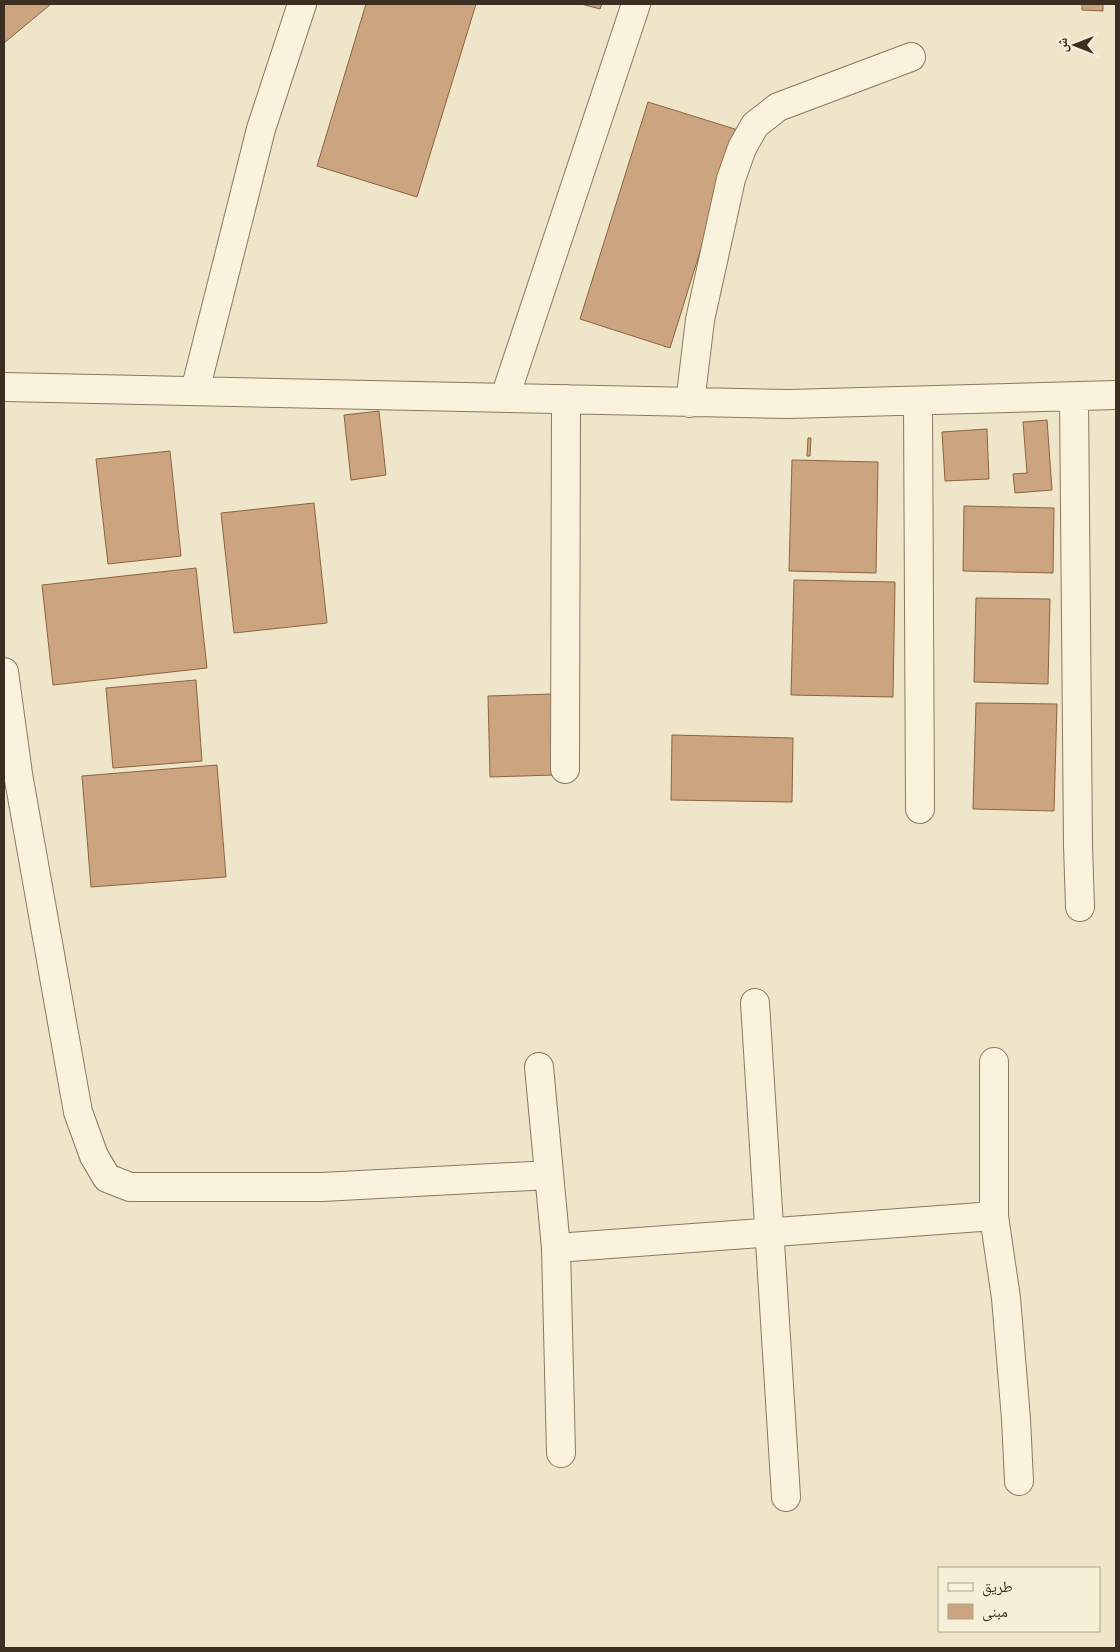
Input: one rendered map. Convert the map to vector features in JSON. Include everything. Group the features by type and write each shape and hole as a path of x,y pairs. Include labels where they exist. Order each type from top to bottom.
{"street":[{"path":"195,391 261,129 302,4"},
{"path":"505,397 636,4"},
{"path":"690,403 700,320 729,189 742,148 755,125 778,107 911,57"},
{"path":"4,387 788,404 918,402 1116,395"},
{"path":"1074,397 1080,908"},
{"path":"565,769 566,400"},
{"path":"918,402 920,809"},
{"path":"4,672 18,774 78,1112 94,1156 106,1178 130,1188 322,1187 549,1175"},
{"path":"756,1003 768,1234 786,1497"},
{"path":"994,1062 994,1216 1006,1307 1016,1419 1019,1481"},
{"path":"539,1067 556,1248 561,1453"},
{"path":"556,1248 994,1216"}],"building":[{"path":"4,4 51,4 4,43"},
{"path":"366,4 476,4 417,197 317,166"},
{"path":"581,4 602,4 600,9"},
{"path":"1082,4 1103,4 1103,11 1082,10"},
{"path":"648,102 738,130 670,348 580,319"},
{"path":"379,411 386,475 351,480 344,415"},
{"path":"1047,420 1052,490 1015,493 1013,474 1027,473 1023,422"},
{"path":"987,429 989,479 945,481 942,432"},
{"path":"808,438 811,438 810,456 807,456"},
{"path":"170,451 181,556 108,564 96,459"},
{"path":"792,460 878,462 876,573 789,571"},
{"path":"314,503 327,623 234,633 221,513"},
{"path":"964,506 1054,508 1053,573 963,571"},
{"path":"196,568 207,668 53,685 42,585"},
{"path":"794,580 895,582 893,697 791,695"},
{"path":"976,598 1050,599 1048,684 974,682"},
{"path":"196,680 202,761 113,768 106,688"},
{"path":"552,694 554,775 490,777 488,696"},
{"path":"976,703 1057,704 1054,811 973,809"},
{"path":"672,735 793,738 792,802 671,800"},
{"path":"217,765 226,877 91,887 82,776"}]}
